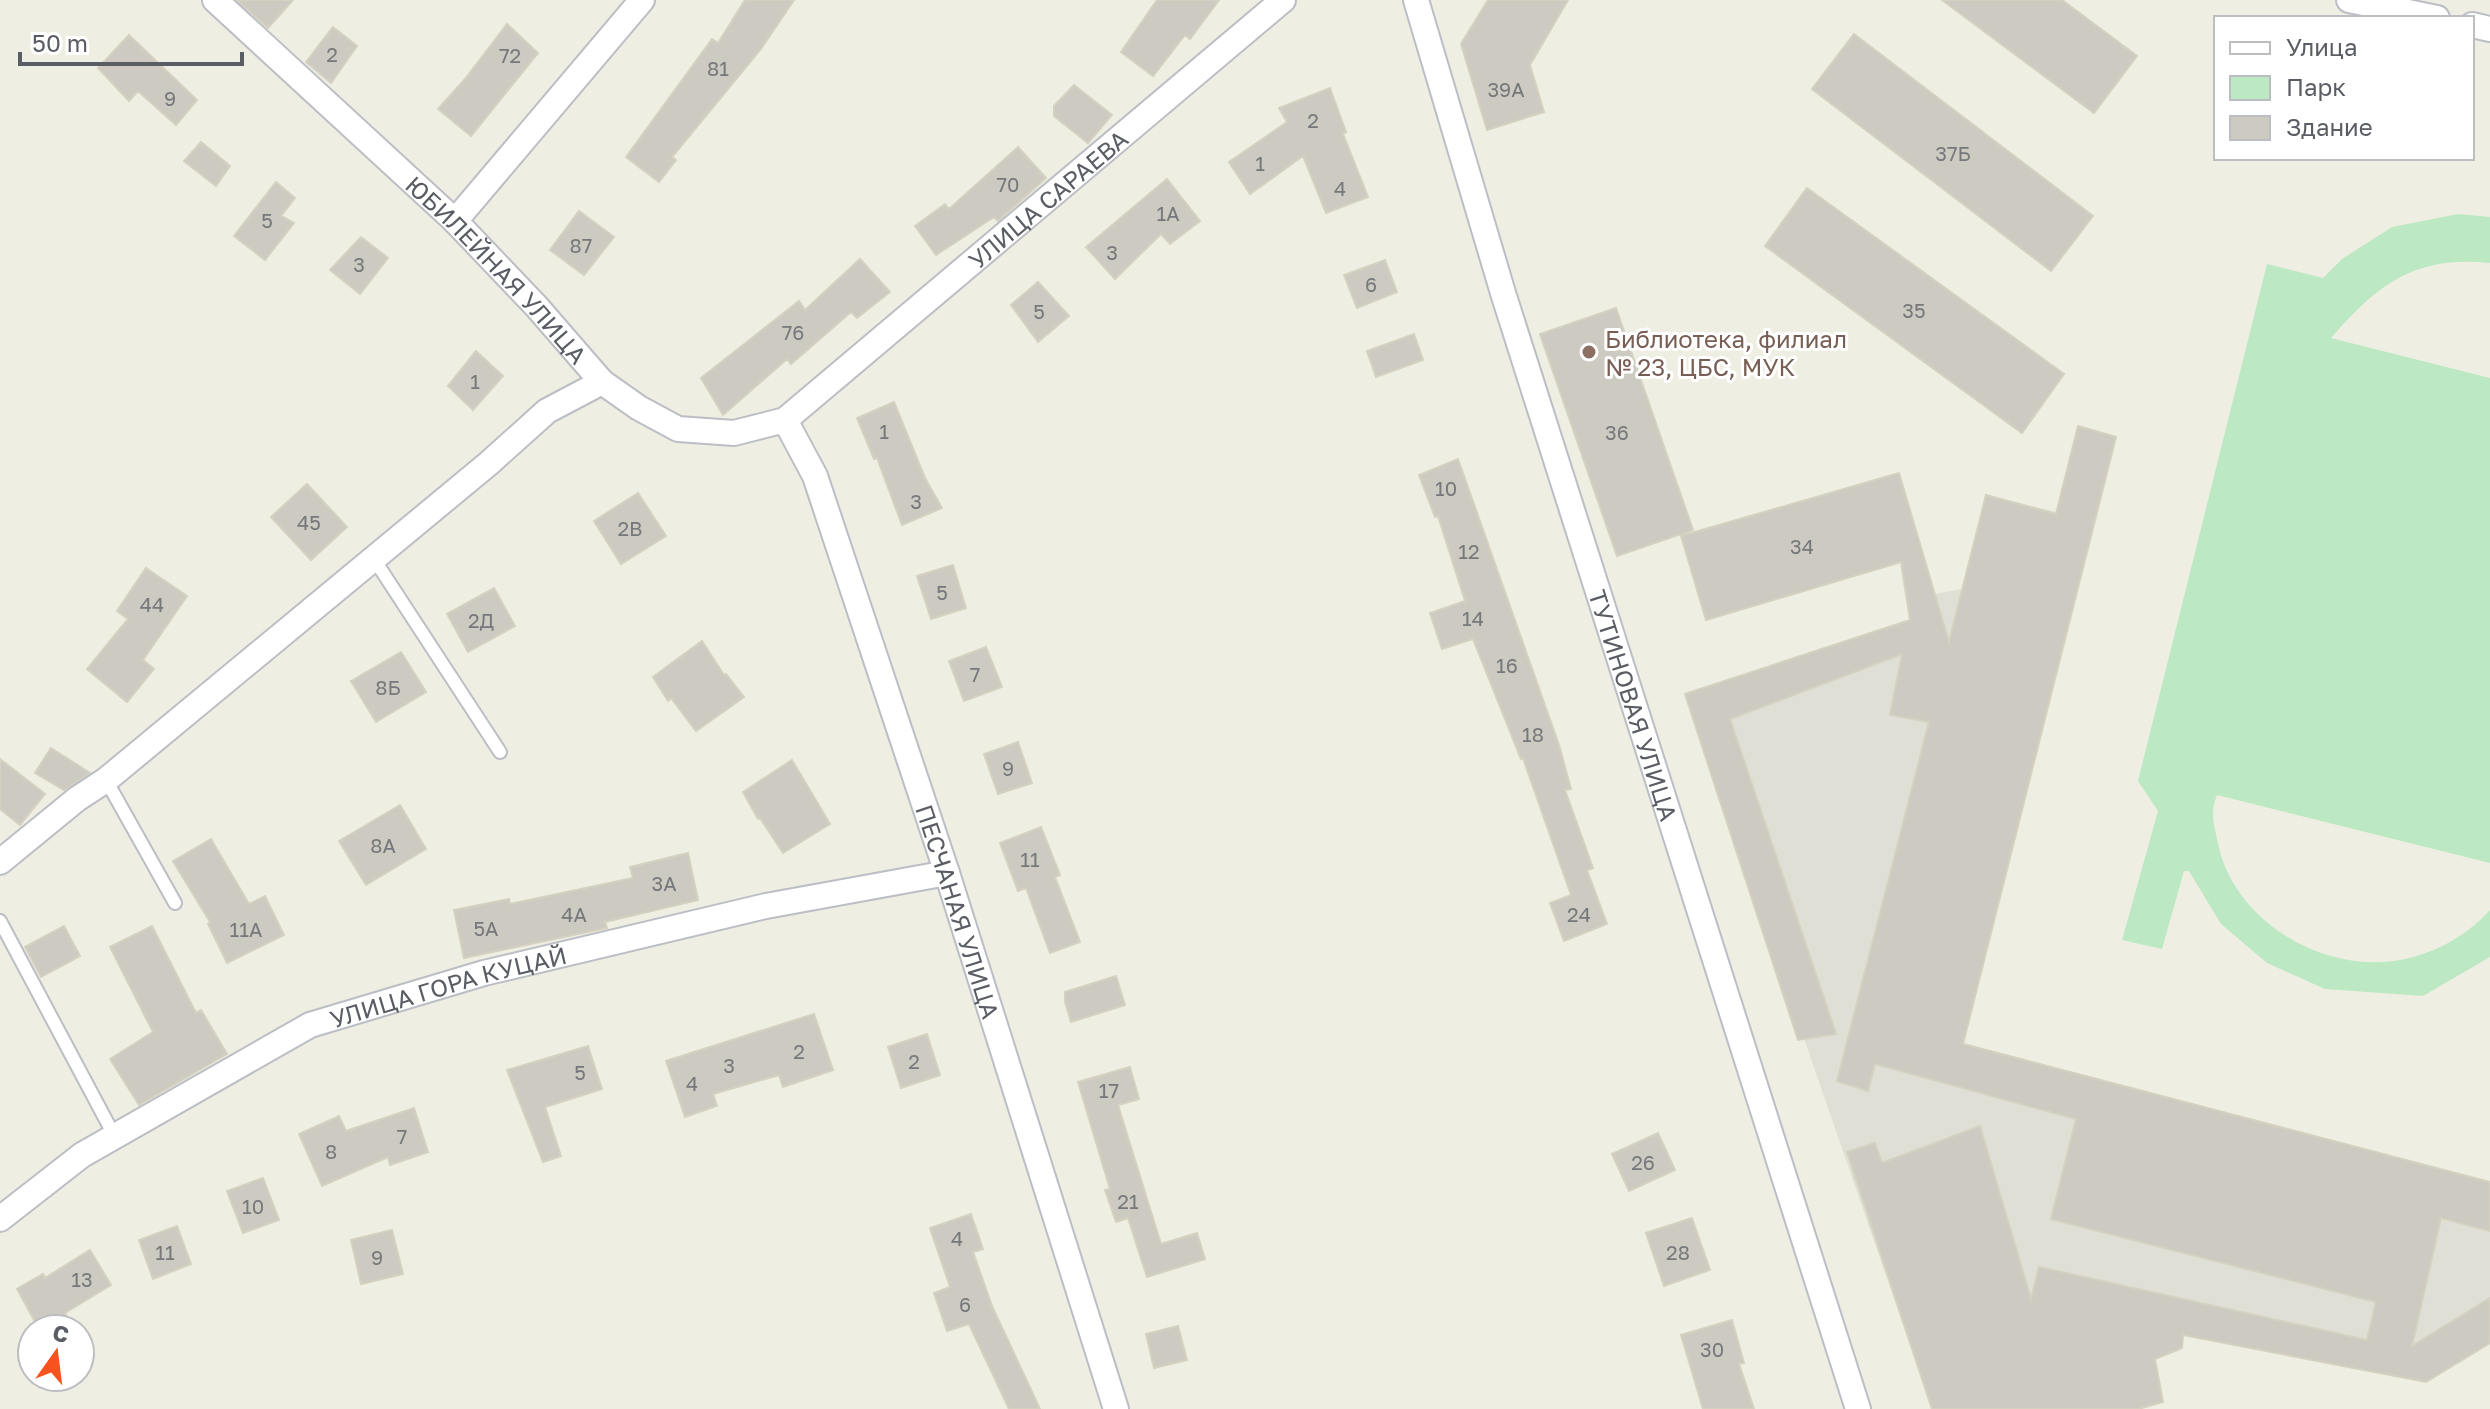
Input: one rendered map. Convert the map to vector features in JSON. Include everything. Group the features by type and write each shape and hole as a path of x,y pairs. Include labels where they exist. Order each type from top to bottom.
{"street":[{"name":"ЮБИЛЕЙНАЯ УЛИЦА","path":"215,0 455,221 537,307 602,382 639,408 678,429 734,433 785,420 813,397"},
{"path":"455,221 642,0"},
{"name":"УЛИЦА САРАЕВА","path":"813,397 1283,0"},
{"name":"ТУТИНОВАЯ УЛИЦА","path":"1416,0 1503,293 1858,1409"},
{"path":"2349,0 2427,16"},
{"path":"0,862 77,799 106,780 374,559 547,411 602,382"},
{"name":"ПЕСЧАНАЯ УЛИЦА","path":"785,420 815,476 947,873 1116,1409"},
{"name":"УЛИЦА ГОРА КУЦАЙ","path":"0,1219 82,1155 310,1025 499,970 766,906 947,873"}],"lane":[{"path":"374,559 500,752"},
{"path":"106,780 175,903"},
{"path":"0,921 115,1137"}],"shaded area":[{"path":"2078,426 2116,437 1963,1043 2490,1182 2490,1343 2426,1382 2184,1335 2182,1348 2155,1359 2163,1402 2138,1409 1933,1409 1930,1403 1685,694 1910,620 1907,599 1962,589 1986,495 2056,512"}],"green space":[{"path":"2458,214 2490,217 2490,263 2440,264 2400,277 2365,302 2331,338 2490,378 2490,863 2217,795 2213,815 2219,848 2228,873 2242,896 2281,933 2305,946 2330,956 2356,961 2397,960 2427,953 2455,939 2490,910 2490,957 2423,996 2325,989 2267,963 2221,924 2189,871 2184,871 2162,949 2122,940 2158,811 2138,781 2267,264 2323,278 2342,259 2392,227"}],"building":[{"path":"237,0 293,0 268,28"},
{"path":"745,0 794,0 761,49 672,157 676,160 659,182 626,157 712,39 718,43"},
{"path":"1157,0 1219,0 1190,39 1185,35 1153,76 1121,52"},
{"path":"1488,0 1568,0 1530,65 1544,112 1487,130 1461,44"},
{"path":"1942,0 2062,0 2137,56 2094,113"},
{"path":"507,24 538,53 471,136 438,109"},
{"path":"333,27 357,46 331,83 306,62"},
{"path":"1854,34 2093,216 2051,271 1812,89"},
{"path":"129,35 197,100 176,125 138,91 129,101 98,68"},
{"path":"1074,85 1112,115 1088,143 1054,116 1054,106"},
{"path":"1330,88 1346,132 1343,134 1368,197 1326,213 1303,156 1250,194 1229,162 1287,122 1279,108"},
{"path":"201,142 230,166 216,186 184,161"},
{"path":"1018,147 1046,178 998,221 994,217 936,255 915,226 945,204 949,209"},
{"path":"1167,179 1200,221 1170,244 1161,234 1115,279 1086,247"},
{"path":"276,182 295,198 281,216 294,223 265,260 234,236"},
{"path":"1807,188 2064,374 2022,433 1765,246"},
{"path":"579,211 614,237 584,275 550,250"},
{"path":"361,237 388,258 360,294 330,270"},
{"path":"860,259 890,292 857,318 851,312 791,364 787,359 723,415 701,378 799,301 805,310"},
{"path":"1385,260 1397,292 1357,308 1344,275"},
{"path":"1038,282 1069,316 1038,342 1011,305"},
{"path":"1616,308 1693,530 1617,556 1540,334"},
{"path":"1414,334 1423,360 1376,377 1367,351"},
{"path":"476,351 503,376 473,410 448,386"},
{"path":"894,402 925,478 942,508 902,525 877,458 874,459 857,418"},
{"path":"2078,426 2116,437 1963,1044 2490,1182 2490,1231 2441,1218 2412,1346 2490,1298 2490,1343 2426,1382 2183,1335 2182,1348 2155,1359 2163,1402 2138,1409 1932,1409 1847,1152 1875,1143 1882,1163 1980,1126 2031,1299 2039,1267 2367,1340 2376,1302 2051,1219 2076,1119 1875,1064 1868,1091 1837,1081 1929,722 1890,715 1902,654 1730,719 1836,1034 1798,1040 1685,694 1910,620 1901,562 1706,620 1681,536 1899,473 1949,642 1986,495 2056,514"},
{"path":"1458,459 1559,745 1571,789 1565,790 1593,868 1587,870 1607,924 1564,941 1550,903 1571,895 1523,758 1473,639 1442,649 1430,613 1465,601 1438,516 1435,517 1419,475"},
{"path":"307,484 347,527 311,560 271,517"},
{"path":"638,493 666,536 621,564 594,521"},
{"path":"953,565 966,608 931,619 917,576"},
{"path":"146,568 187,596 143,660 154,669 127,702 87,669 128,619 117,611"},
{"path":"494,588 515,626 468,652 447,614"},
{"path":"702,641 724,675 744,697 696,731 671,698 668,701 653,677"},
{"path":"986,647 1002,687 964,701 949,661"},
{"path":"401,652 426,692 376,722 351,681"},
{"path":"1018,742 1032,783 998,794 984,754"},
{"path":"51,748 90,773 64,790 35,773"},
{"path":"0,759 45,794 20,825 0,809"},
{"path":"792,760 830,824 783,853 743,792"},
{"path":"400,805 426,849 366,885 339,841"},
{"path":"1041,827 1060,875 1055,877 1080,942 1050,953 1026,888 1018,891 1000,843"},
{"path":"211,839 249,904 265,896 284,935 227,963 208,924 210,922 173,861"},
{"path":"688,853 698,900 605,922 607,928 464,958 454,910 509,899 510,904 633,878 630,867"},
{"path":"64,926 80,956 41,977 25,947"},
{"path":"152,926 196,1013 201,1010 227,1054 139,1105 110,1059 153,1032 110,947"},
{"path":"1116,976 1125,1005 1071,1022 1065,992"},
{"path":"814,1014 833,1070 783,1087 779,1075 713,1094 717,1106 685,1117 666,1061"},
{"path":"927,1034 940,1075 901,1088 888,1047"},
{"path":"588,1046 602,1089 545,1107 561,1156 543,1162 507,1070"},
{"path":"1130,1067 1139,1099 1118,1105 1161,1244 1197,1233 1205,1259 1147,1277 1128,1218 1116,1222 1105,1190 1110,1189 1078,1082"},
{"path":"414,1108 428,1152 390,1165 388,1157 322,1186 299,1134 339,1116 346,1131"},
{"path":"1658,1133 1675,1170 1629,1191 1612,1154"},
{"path":"263,1178 279,1220 243,1233 227,1191"},
{"path":"971,1214 983,1249 973,1252 992,1306 1040,1409 1009,1409 969,1324 947,1331 934,1293 950,1287 930,1228"},
{"path":"1692,1218 1710,1270 1664,1286 1646,1233"},
{"path":"177,1226 191,1264 153,1279 139,1240"},
{"path":"392,1230 403,1274 361,1284 351,1240"},
{"path":"90,1250 111,1285 65,1313 30,1313 17,1289 43,1274 45,1278"},
{"path":"1732,1320 1744,1363 1739,1364 1754,1409 1703,1409 1681,1335"},
{"path":"1178,1326 1187,1360 1154,1368 1146,1334"}],"place":[{"name":"Библиотека, филиал № 23, ЦБС, МУК","path":"1589,352"}]}
